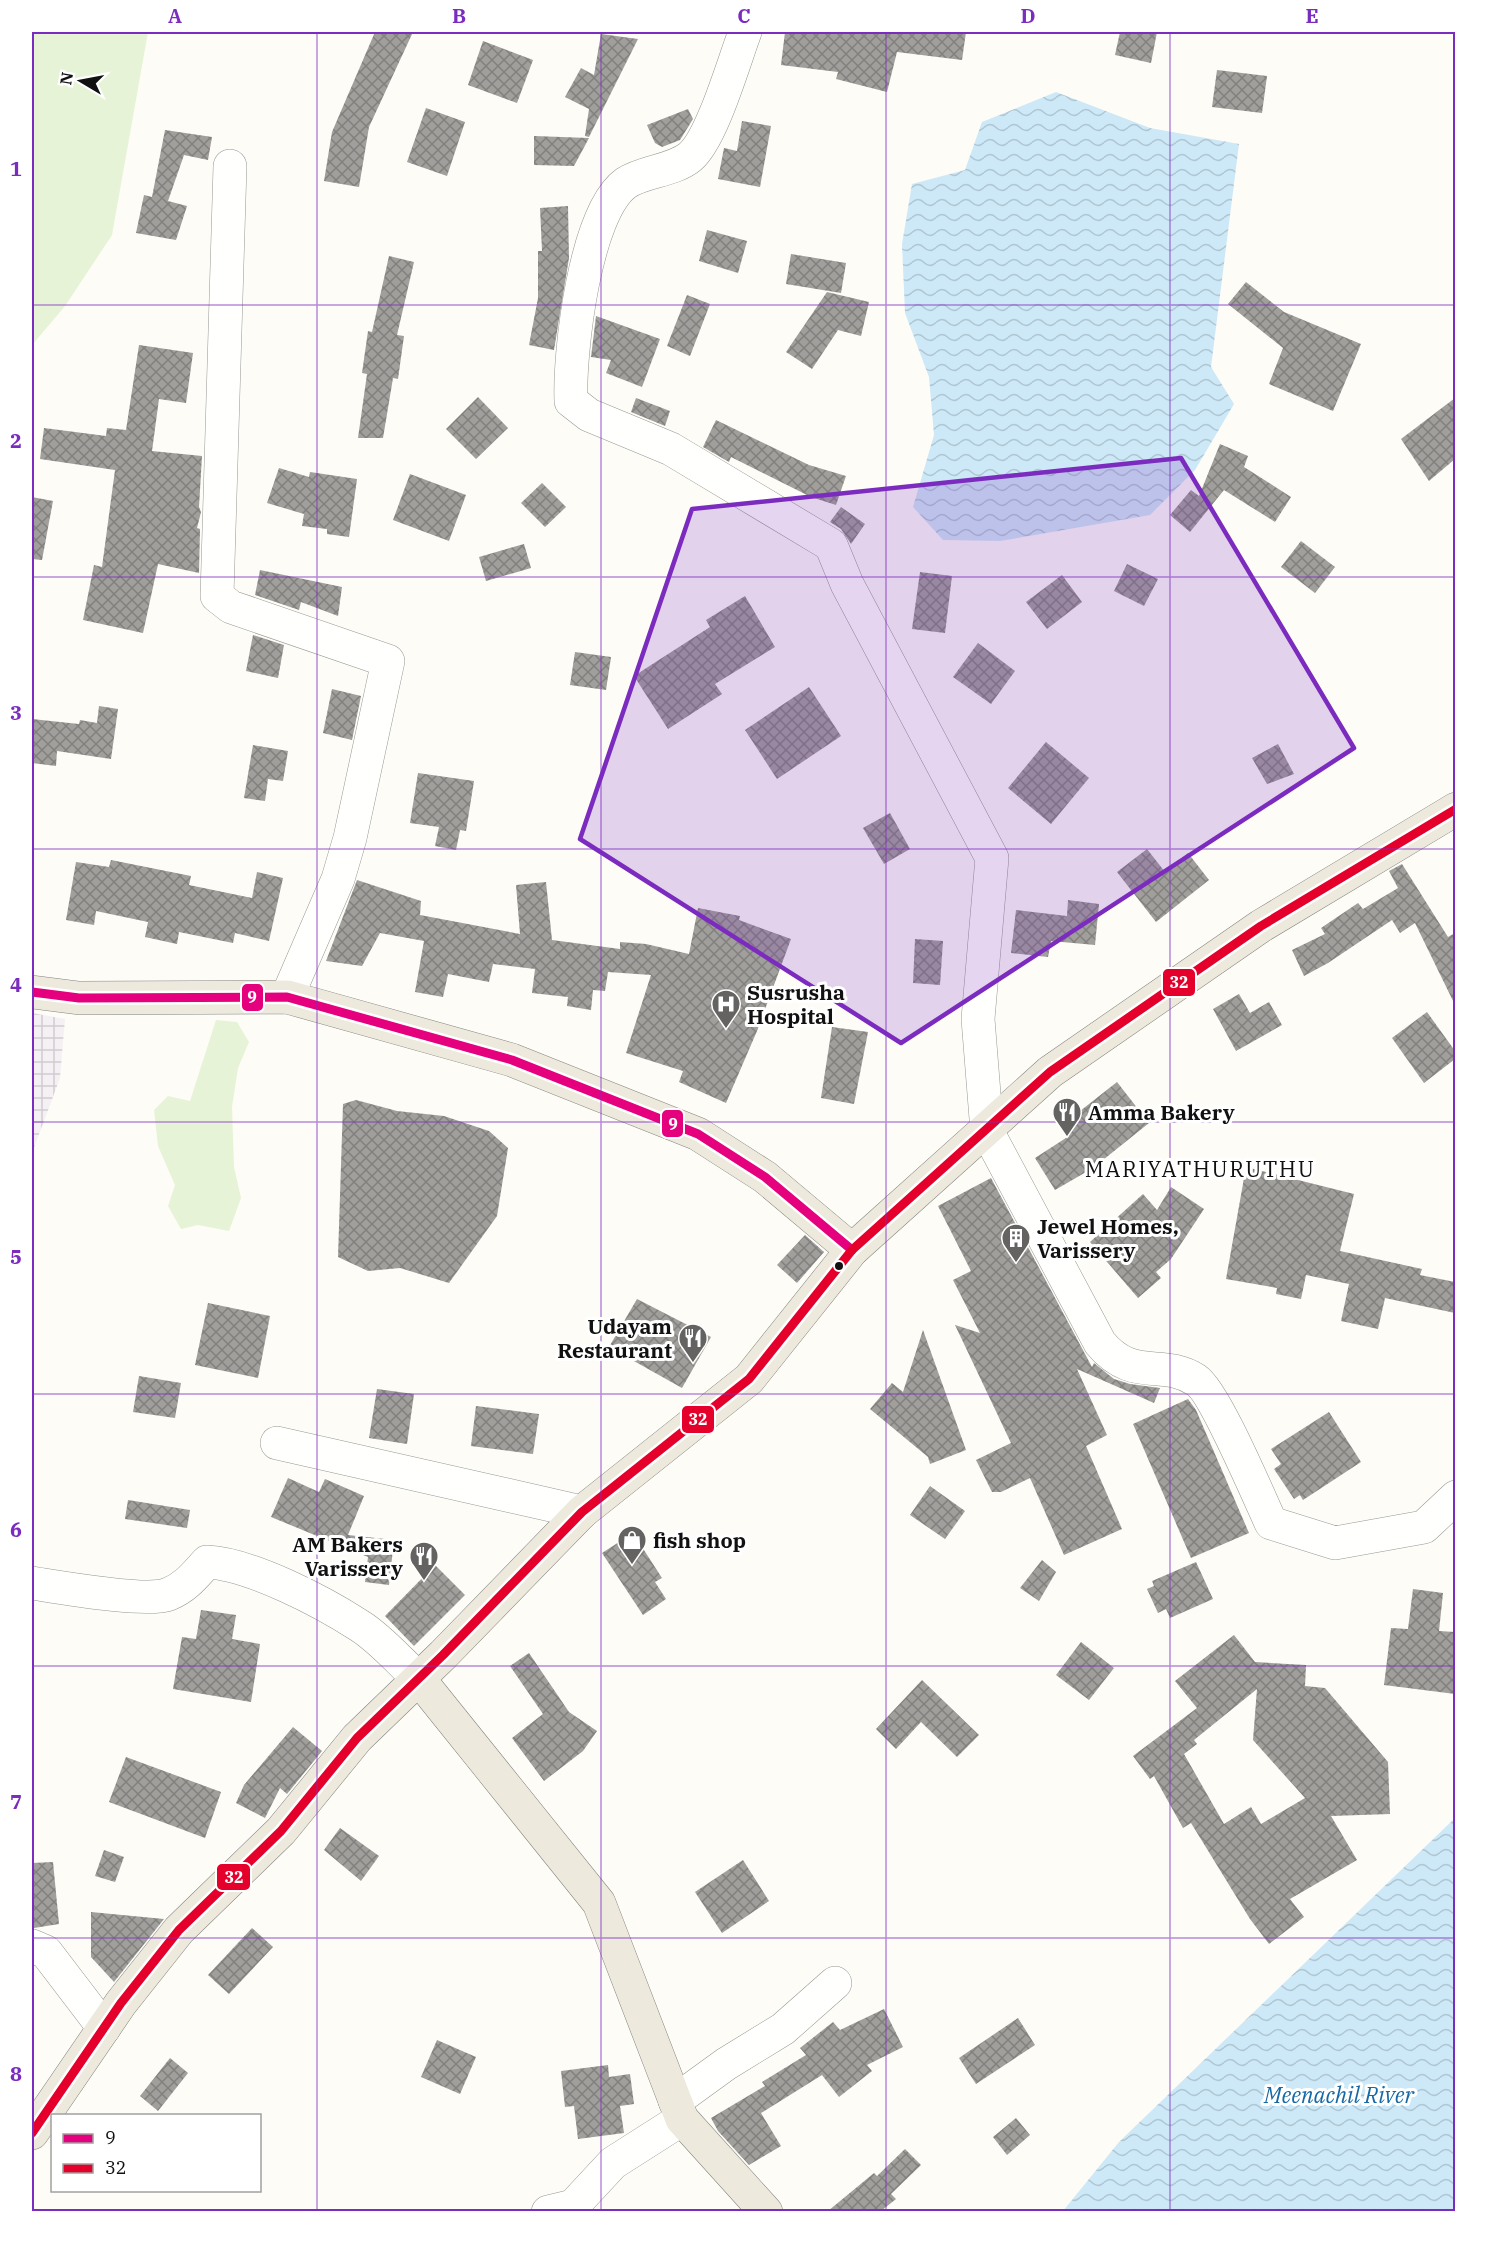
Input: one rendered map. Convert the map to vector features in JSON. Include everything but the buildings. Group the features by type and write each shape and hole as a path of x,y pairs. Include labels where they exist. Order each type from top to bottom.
{"main road":[{"path":"32,2133 104,2028 179,1930 281,1831 357,1738 419,1679 582,1512 749,1379 852,1250 1050,1072 1261,926 1455,809"},
{"path":"32,992 79,998 287,997 512,1060 698,1134 765,1177 852,1250"},
{"path":"419,1679 599,1903 678,2110 766,2211"}],"street":[{"path":"745,32 702,141 689,158 626,183 608,203 586,267 571,345 571,401 589,415 671,449 831,545 847,584 992,858 978,1019 987,1131 1100,1343 1118,1361 1129,1366 1187,1374 1199,1381 1214,1403 1271,1523 1335,1543 1424,1527 1455,1497"},
{"path":"230,166 217,596 231,607 388,661 350,838 338,879 287,997"},
{"path":"276,1443 582,1512"},
{"path":"32,1584 120,1595 166,1596 187,1585 207,1562 225,1563 282,1584 362,1627 419,1679"},
{"path":"32,1946 46,1952 104,2028"},
{"path":"548,2211 573,2206 613,2163 678,2110 726,2064 783,2029 835,1983"}],"highlighted area":[{"path":"1181,458 1354,748 901,1043 580,839 692,509"}],"shaded area":[{"path":"32,1013 65,1019 60,1078 32,1153"}],"green space":[{"path":"32,32 148,32 112,235 65,306 32,345"},
{"path":"216,1020 237,1022 249,1042 238,1068 232,1107 234,1167 241,1198 229,1231 198,1225 181,1229 168,1206 175,1185 158,1146 154,1110 168,1096 190,1101"}],"water":[{"path":"1056,92 1150,128 1239,144 1211,367 1234,404 1195,470 1150,515 1000,541 943,540 913,507 934,435 929,377 905,313 902,244 912,184 965,170 982,122"},
{"name":"Meenachil River","path":"1455,1818 1455,2211 1063,2211 1119,2142"}],"transit line":[{"name":"32","path":"32,2133 121,2003 179,1930 281,1831 357,1738 443,1655 582,1512 749,1379 852,1250 1050,1072 1261,926 1456,809"},
{"name":"9","path":"32,992 79,998 287,997 512,1060 698,1134 765,1177 852,1250"}],"place":[{"name":"Susrusha Hospital","path":"726,1030"},
{"name":"Amma Bakery","path":"1067,1138"},
{"name":"Jewel Homes, Varissery","path":"1016,1264"},
{"name":"Udayam Restaurant","path":"693,1364"},
{"name":"fish shop","path":"632,1566"},
{"name":"AM Bakers Varissery","path":"424,1582"}],"district":[{"name":"MARIYATHURUTHU","path":"1200,1168"}]}
